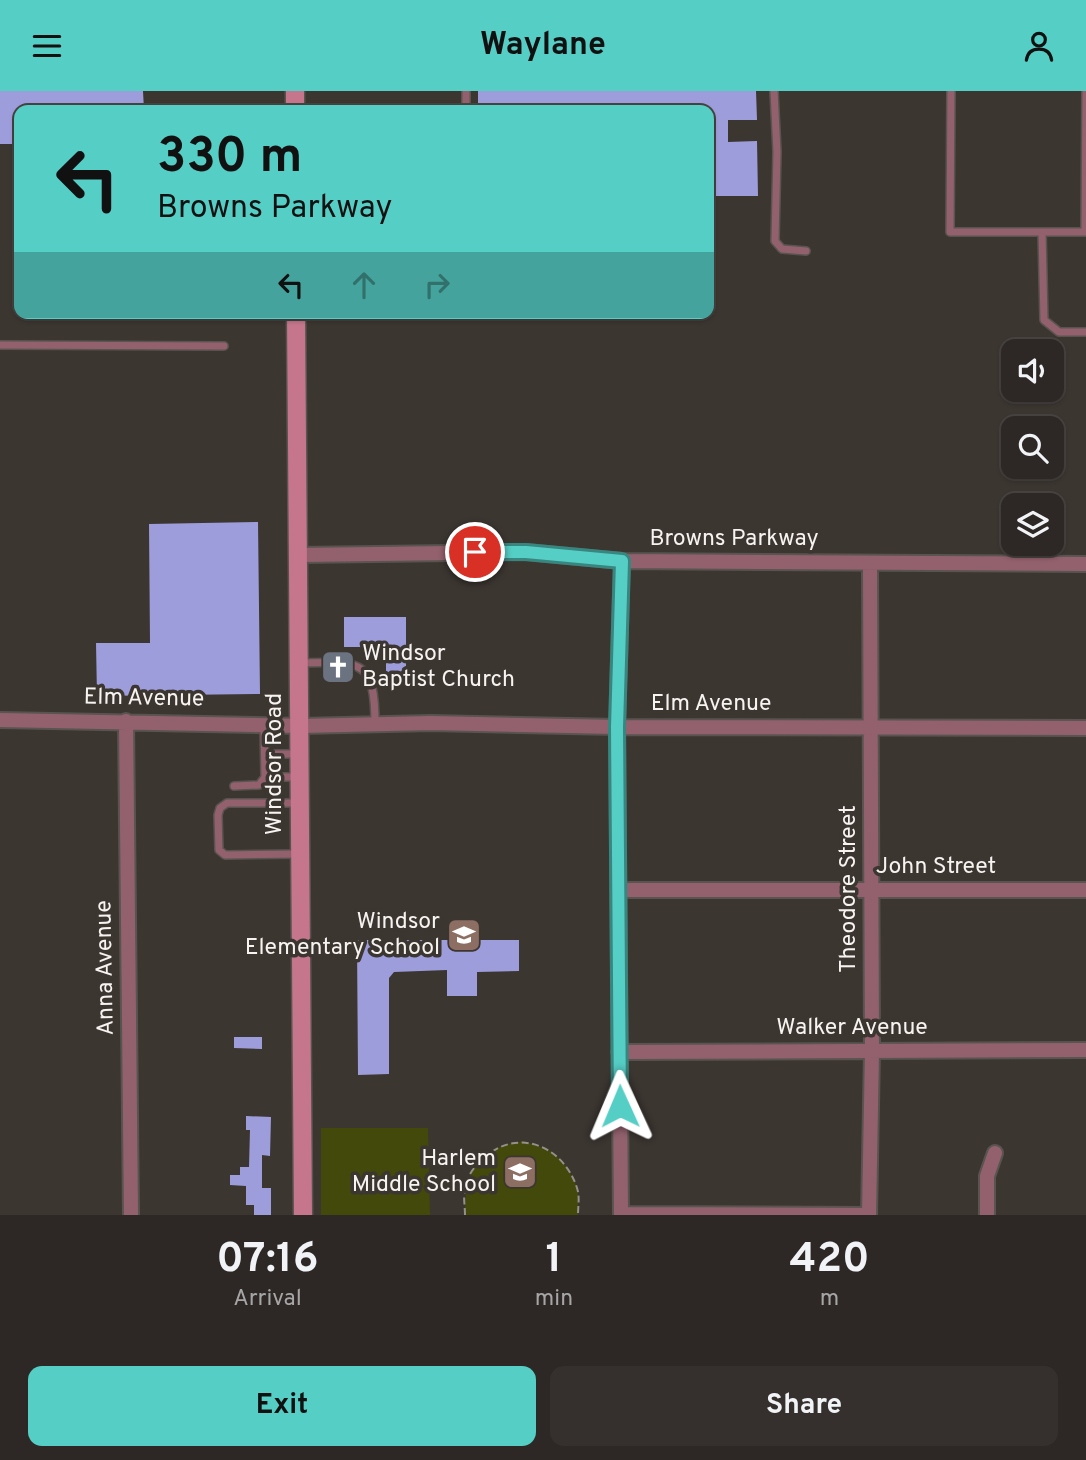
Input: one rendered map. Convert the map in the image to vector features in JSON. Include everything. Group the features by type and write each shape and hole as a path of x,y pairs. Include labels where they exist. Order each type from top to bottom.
{"street":[{"name":"Windsor Road","path":"296,319 303,1215"},
{"name":"Browns Parkway","path":"299,555 526,552 622,561 1086,564"},
{"path":"622,561 617,727 621,1214 869,1215"},
{"name":"Theodore Street","path":"869,1215 872,1051 870,563"},
{"name":"Elm Avenue","path":"0,720 300,726 431,723 617,727 1086,728"},
{"name":"Anna Avenue","path":"126,721 131,1215"},
{"name":"John Street","path":"618,890 1086,890"},
{"name":"Walker Avenue","path":"619,1052 1086,1050"},
{"path":"987,1215 987,1176 995,1153"}],"lane":[{"path":"774,91 777,152 775,241 782,249 806,251"},
{"path":"951,91 950,232 1085,232 1086,91"},
{"path":"1042,232 1044,320 1059,332 1086,332"},
{"path":"0,345 224,346"},
{"path":"299,663 351,663 363,669 375,695 375,724"},
{"path":"233,786 259,785 265,777 264,725"},
{"path":"265,754 300,754"},
{"path":"265,777 300,777"},
{"path":"300,803 227,803 220,808 218,815 219,850 222,853 300,853"}],"path":[{"path":"465,1215 465,1189 469,1175 478,1162 494,1149 524,1141 553,1152 565,1165 578,1192 579,1215"}],"green space":[{"path":"321,1128 428,1128 430,1215 321,1215"},
{"path":"524,1141 553,1152 565,1165 578,1192 578,1215 465,1215 468,1185 477,1164 495,1149"}],"building":[{"path":"0,91 143,91 144,105 14,105 14,144 0,144"},
{"path":"478,91 756,91 757,120 728,120 728,142 757,141 758,196 714,196 714,105 478,105"},
{"path":"258,522 260,694 97,696 96,643 150,643 149,524"},
{"path":"344,617 406,617 406,684 386,684 386,647 344,647"},
{"name":"Windsor Elementary School","path":"357,940 519,940 519,971 477,972 477,996 447,996 447,970 394,972 389,978 389,1074 358,1075"},
{"path":"234,1037 262,1037 262,1049 234,1048"},
{"path":"246,1116 271,1117 270,1156 262,1155 262,1188 271,1188 271,1215 254,1215 254,1205 246,1205 246,1186 230,1185 230,1175 240,1175 240,1167 249,1167 250,1130 246,1130"}],"place":[{"name":"Windsor Baptist Church","path":"338,667"},
{"name":"Windsor Elementary School","path":"464,935"},
{"name":"Harlem Middle School","path":"520,1172"}],"route":[{"path":"475,552 526,552 622,561 617,727 620,1106"}]}
